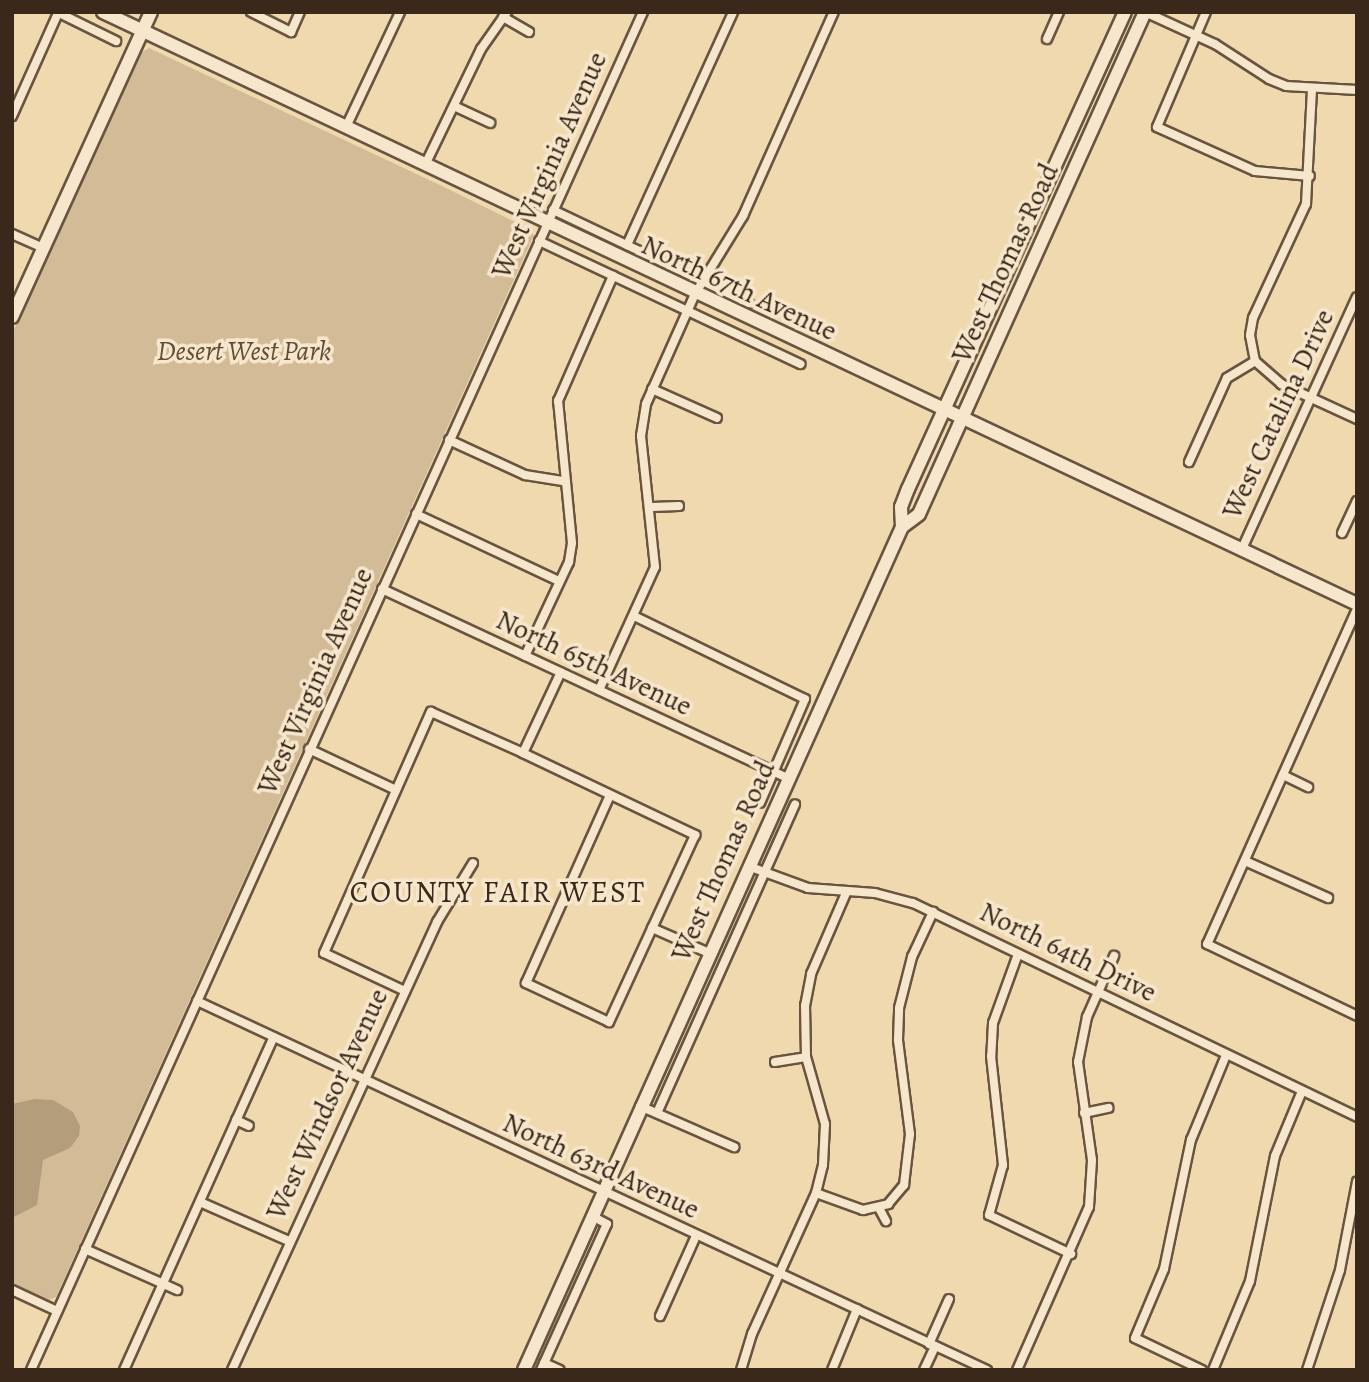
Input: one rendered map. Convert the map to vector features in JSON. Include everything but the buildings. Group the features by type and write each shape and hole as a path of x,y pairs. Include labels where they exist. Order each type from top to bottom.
{"main road":[{"name":"North 67th Avenue","path":"103,12 1357,607"},
{"path":"12,317 152,12"},
{"name":"West Thomas Road","path":"524,1370 787,778 902,527 901,507 943,411 1125,12"},
{"name":"West Thomas Road","path":"902,527 919,514 1145,12"}],"street":[{"path":"251,12 291,33 300,12"},
{"path":"346,127 400,12"},
{"name":"West Virginia Avenue","path":"31,1370 643,12"},
{"path":"627,245 733,12"},
{"path":"599,690 655,567 652,508 641,436 642,414 695,294 743,216 834,12"},
{"path":"1047,39 1059,12"},
{"path":"1145,12 1196,35 1269,79 1312,88 1357,90"},
{"path":"1206,12 1157,127 1255,171 1310,176"},
{"path":"12,116 57,13 116,41"},
{"path":"425,165 481,49 505,15 528,32"},
{"path":"1312,88 1310,176 1306,204 1253,318 1250,335 1255,361 1271,379 1357,419"},
{"path":"454,106 490,123"},
{"name":"North 67th Avenue","path":"553,210 748,303"},
{"path":"12,234 43,248"},
{"name":"North 67th Avenue","path":"539,241 800,364"},
{"path":"525,656 559,581 572,543 563,481 558,401 613,276"},
{"name":"West Catalina Drive","path":"1241,551 1357,297"},
{"path":"1189,462 1227,378 1255,361"},
{"path":"652,389 717,418"},
{"path":"449,440 525,475 563,481"},
{"path":"1342,533 1357,501"},
{"path":"652,508 679,506"},
{"path":"416,514 559,581"},
{"name":"North 65th Avenue","path":"382,589 787,778"},
{"path":"1357,607 1354,624 1207,944 1357,1016"},
{"name":"West Thomas Road","path":"634,616 805,699 761,803"},
{"path":"523,753 561,673"},
{"path":"405,991 324,953 431,712 523,753 695,835 609,1022 526,984 610,795"},
{"path":"309,749 396,790"},
{"path":"1283,775 1308,787"},
{"name":"West Thomas Road","path":"657,1113 795,804"},
{"path":"1245,861 1328,898"},
{"name":"West Windsor Avenue","path":"222,1365 232,1370 405,991 454,890 473,863"},
{"name":"North 64th Drive","path":"748,866 808,888 900,898 1357,1117"},
{"path":"741,1370 779,1273 816,1193 825,1124 806,1057 805,1006 811,974 847,891"},
{"path":"816,1193 863,1210 879,1208 898,1197 909,1172 909,1111 898,1040 898,1008 909,967 933,912"},
{"path":"652,928 709,953"},
{"path":"1018,954 1000,995 991,1041 1003,1165 1000,1185 989,1214 1071,1254"},
{"path":"1017,1370 1071,1254 1088,1207 1092,1183 1078,1062 1097,991 1114,956"},
{"name":"North 63rd Avenue","path":"197,1001 987,1370"},
{"path":"124,1370 274,1037"},
{"path":"1202,1370 1135,1338 1164,1269 1191,1140 1226,1055"},
{"path":"775,1062 806,1057"},
{"path":"1213,1370 1250,1281 1275,1156 1302,1091"},
{"path":"640,1106 734,1147"},
{"path":"1084,1112 1108,1108"},
{"path":"236,1120 249,1126"},
{"path":"1307,1370 1335,1290 1357,1182"},
{"path":"200,1202 289,1241"},
{"path":"879,1208 886,1222"},
{"path":"560,1370 543,1366 607,1224 592,1216"},
{"path":"660,1316 696,1236"},
{"path":"85,1249 177,1290"},
{"path":"12,1290 57,1311"},
{"path":"924,1370 950,1299"},
{"path":"832,1370 857,1309"}],"green space":[{"name":"Desert West Park","path":"149,48 442,186 529,229 534,235 56,1297 49,1300 12,1283 12,334 139,54"}],"shaded area":[{"path":"35,1099 53,1100 73,1112 80,1126 79,1136 70,1148 43,1160 37,1205 12,1218 12,1104"}],"district":[{"name":"COUNTY FAIR WEST","path":"498,892"}]}
